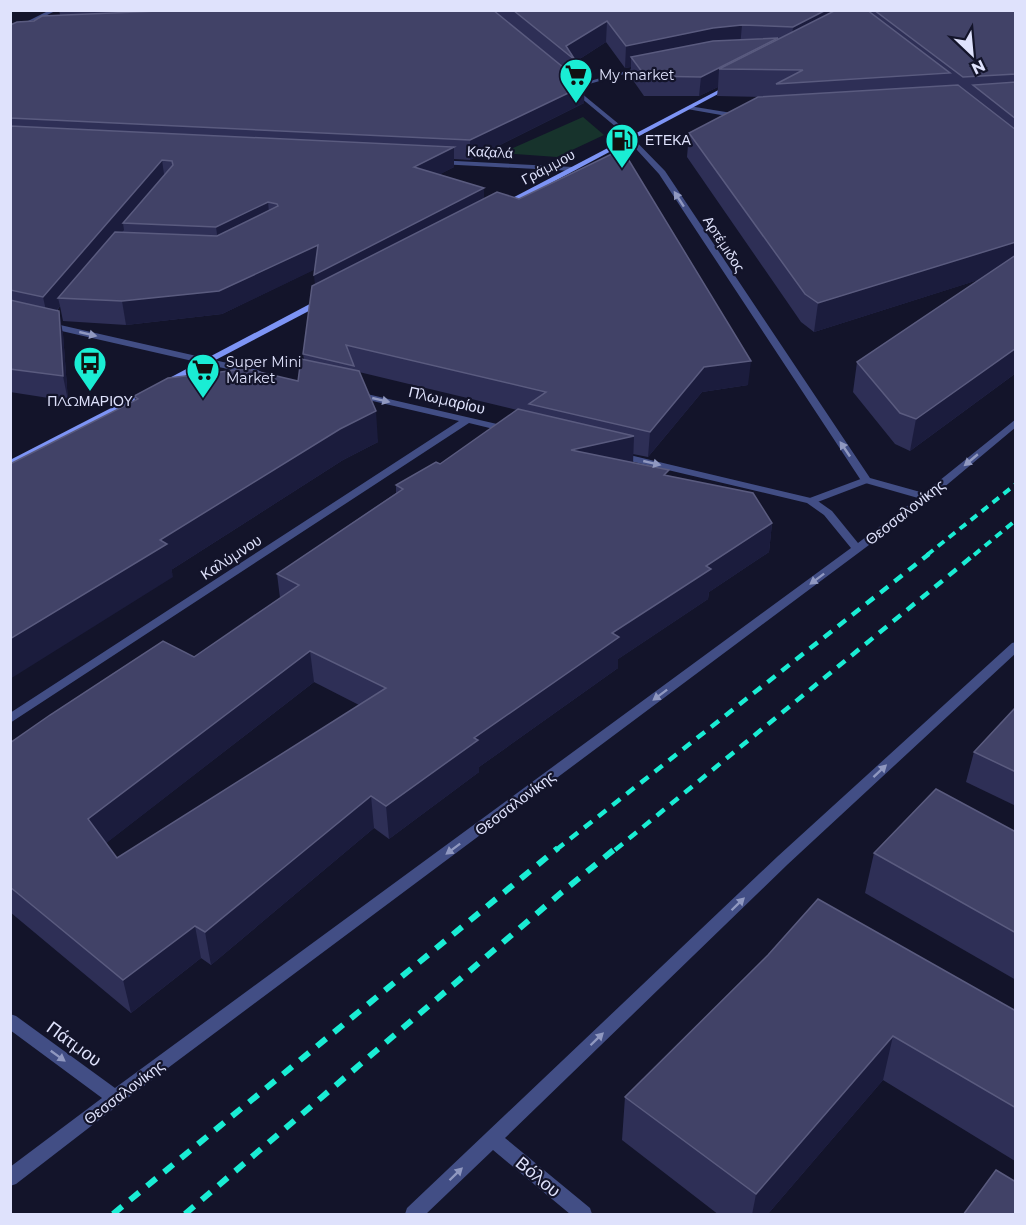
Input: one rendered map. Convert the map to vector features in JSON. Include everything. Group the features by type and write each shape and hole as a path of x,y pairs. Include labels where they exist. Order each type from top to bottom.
{"street":[{"path":"13,31 54,10"},
{"path":"13,31 39,29"},
{"path":"571,87 656,64"},
{"name":"Αρτέμιδος","path":"562,80 630,139 662,173 866,480"},
{"name":"Γράμμου","path":"491,212 741,80"},
{"path":"689,108 742,117"},
{"name":"Καζαλά","path":"436,162 573,169"},
{"path":"10,464 328,297"},
{"path":"58,318 46,325 266,374"},
{"name":"Πλωμαρίου","path":"344,392 525,433"},
{"name":"Καλύμνου","path":"10,719 467,420"},
{"name":"Θεσσαλονίκης","path":"10,1178 857,549 926,497 1016,422"},
{"path":"605,452 811,501 828,513 857,549"},
{"path":"811,501 866,480 926,497"},
{"path":"414,1215 782,861 1016,646"},
{"name":"Πάτμου","path":"10,1021 115,1098"},
{"name":"Βόλου","path":"493,1139 583,1215"}],"green space":[{"path":"583,117 604,135 557,157 502,153"}],"building":[{"path":"182,10 493,10 585,85 470,140 10,118 10,25 17,22 34,21 42,16"},
{"path":"513,10 826,10 793,27 742,25 713,28 626,46 607,21 566,46 575,60"},
{"path":"836,10 867,10 950,73 776,84 803,70 719,69"},
{"path":"874,10 1016,10 1016,74 963,77"},
{"path":"778,38 701,77 645,76 631,57 713,41"},
{"path":"1016,82 1016,119 973,85"},
{"path":"958,85 1016,130 1016,242 818,303 805,294 689,133 758,97"},
{"path":"10,126 454,147 414,167 484,188 314,275 318,245 219,291 122,301 58,298 115,232 217,236 278,206 268,202 216,227 123,223 173,165 172,161 162,160 43,297 10,290"},
{"path":"622,149 751,361 704,367 650,432 529,404 546,392 346,345 354,366 303,354 312,286 497,192 519,199"},
{"path":"1016,255 1016,348 916,419 900,413 857,362"},
{"path":"10,300 59,311 63,376 10,369"},
{"path":"301,359 359,371 376,411 340,429 160,540 167,544 10,639 10,464 138,399 134,396 168,378 246,369 298,381"},
{"path":"518,409 634,436 571,450 669,470 664,475 753,493 772,523 706,566 711,569 612,633 619,637 474,738 478,740 386,806 371,796 205,932 195,926 123,980 10,887 10,743 163,641 194,657 299,585 277,574 403,489 396,485 436,462 440,464","holes":["310,651 386,688 117,858 88,819"]},
{"path":"1016,707 1016,772 974,752"},
{"path":"936,789 1016,832 1016,933 874,853"},
{"path":"818,899 1016,1011 1016,1108 893,1036 756,1194 625,1097 768,955"},
{"path":"996,1170 1016,1182 1016,1215 963,1215"}],"railway":[{"path":"927,555 1016,484"},
{"path":"974,555 1016,520"},
{"path":"556,850 929,554"},
{"path":"615,850 975,554"},
{"path":"113,1214 558,848"},
{"path":"185,1214 616,848"}],"place":[{"name":"My market","path":"576,104"},
{"name":"ΕΤΕΚΑ","path":"622,169"},
{"name":"ΠΛΩΜΑΡΙΟΥ","path":"90,392"},
{"name":"Super Mini Market","path":"203,399"}]}
